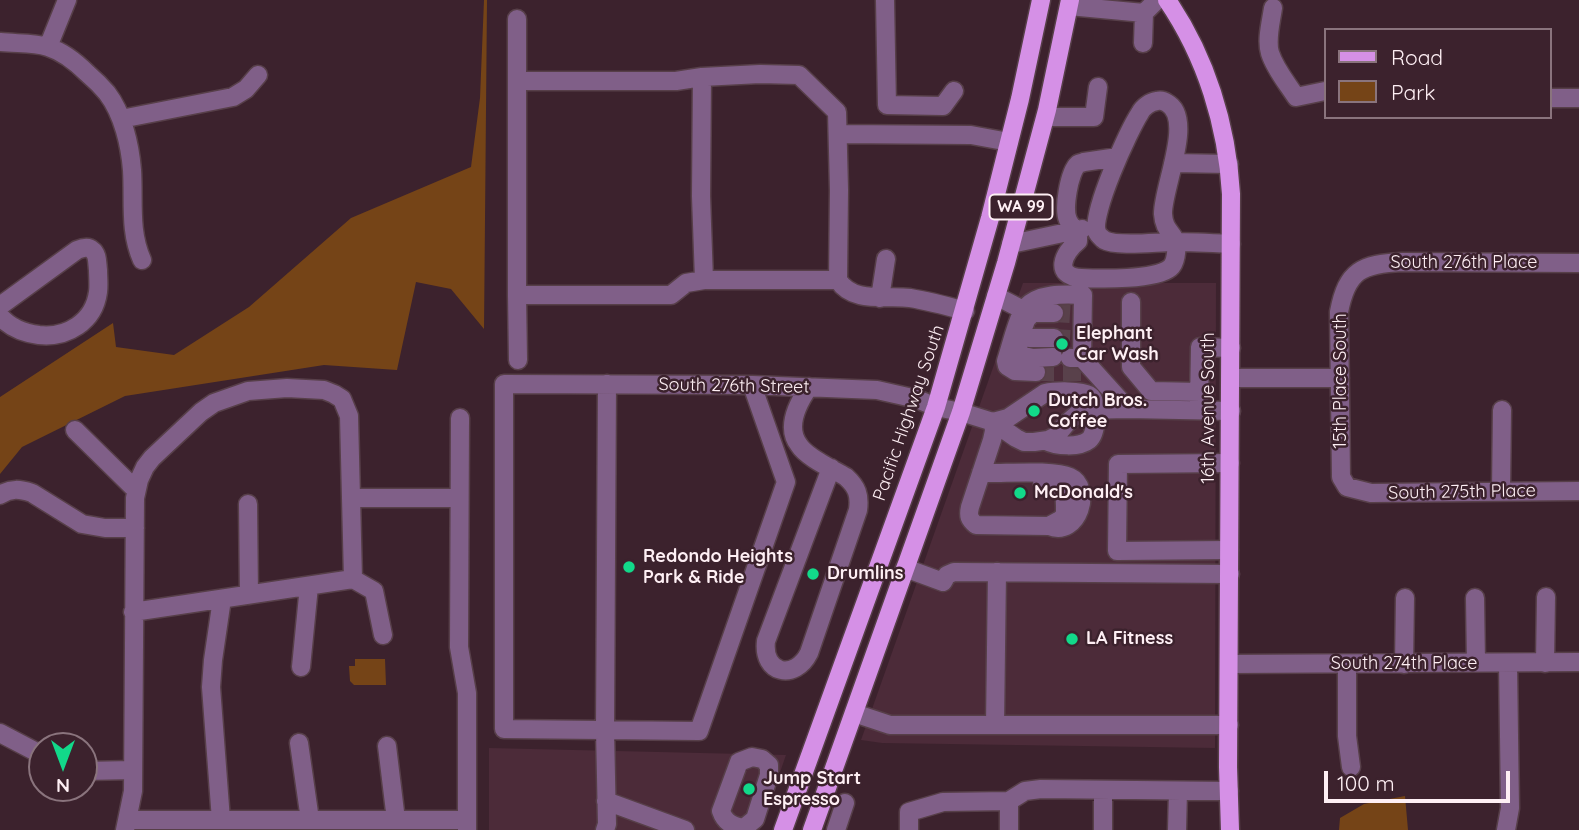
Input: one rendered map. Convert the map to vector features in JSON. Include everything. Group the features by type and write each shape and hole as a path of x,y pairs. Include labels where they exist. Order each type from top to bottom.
{"main road":[{"name":"Pacific Highway South","path":"783,830 936,407 965,311 1009,142 1041,0"},
{"name":"16th Avenue South","path":"1167,0 1194,45 1215,99 1229,164 1230,830"},
{"name":"WA 99","path":"812,830 961,412 1045,117 1070,3"}],"street":[{"path":"48,47 67,0"},
{"path":"885,0 887,105 943,106 954,91"},
{"path":"1143,43 1144,13 1157,0"},
{"path":"1070,3 1144,13"},
{"path":"1273,8 1269,51 1280,73 1296,97 1324,92"},
{"path":"517,19 518,360"},
{"path":"0,42 48,47 72,59 107,94 115,106 128,144 132,170 134,238 142,260"},
{"path":"517,80 676,80 760,74 799,75 837,112 838,280 846,291 862,295 935,302 965,311"},
{"path":"121,118 233,97 246,89 258,75"},
{"path":"702,77 701,196 704,280"},
{"path":"1045,117 1094,117 1098,87"},
{"path":"1551,99 1579,98"},
{"path":"1151,242 1158,234 1179,128 1175,109 1163,101 1156,101 1140,111 1118,157 1098,211 1097,232 1101,238 1115,243 1231,244"},
{"path":"838,134 971,135 1009,142"},
{"path":"1118,157 1079,164 1071,177 1066,211 1069,223 1079,233 1078,241 1070,248 1062,263 1065,270 1077,278 1139,277 1162,272 1170,267 1174,262 1176,242 1166,229 1163,206"},
{"path":"1173,163 1229,164"},
{"path":"1011,244 1096,226"},
{"path":"0,306 77,250 84,247 95,252 99,291 93,308 80,325 61,334 46,335 22,331 0,316"},
{"path":"880,298 886,259"},
{"name":"South 276th Place","path":"1352,276 1364,267 1383,263 1579,263"},
{"name":"15th Place South","path":"1346,487 1341,477 1339,312 1342,295 1352,276"},
{"path":"517,295 671,295 686,283 704,280 838,280"},
{"path":"1026,321 1018,344 1019,355 1034,358 1071,336 1083,295 1036,299 1006,361 1007,366 1015,371 1036,372"},
{"path":"996,296 1026,321 1071,336 1128,409"},
{"path":"1131,302 1131,367 1152,391 1231,411"},
{"path":"1026,321 1029,349 1071,336"},
{"path":"1199,402 1200,347 1231,348"},
{"path":"1231,378 1340,378"},
{"name":"South 276th Street","path":"605,730 504,729 504,384 752,385 877,390 993,422 1024,442 1046,441 1053,444 1081,444 1090,440 1094,433 1095,409"},
{"path":"605,830 607,384"},
{"path":"605,730 699,730 786,482 752,385"},
{"path":"809,387 796,410 793,430 799,447 846,477 858,489 860,502 810,653 797,667 787,671 780,670 769,661 766,641 831,468"},
{"path":"353,579 349,416 342,399 334,394 309,388 287,388 257,390 228,397 214,402 201,412 152,458 142,472 136,489 133,791 127,825 310,820 360,825 396,820 467,825 467,693 459,647 460,418"},
{"path":"980,476 1054,481 1061,486 1065,515 1055,522 976,525 970,520 968,514 980,476 992,440 993,422 1008,418 1051,391 1088,394 1095,401 1095,409"},
{"path":"1046,441 1056,436 1082,410 1128,409 1199,402"},
{"path":"1500,491 1502,410"},
{"path":"75,430 136,489"},
{"path":"1229,550 1117,551 1118,464 1230,463"},
{"path":"980,476 1054,473 1074,479 1080,492 1078,515 1063,527 1056,529 1055,522"},
{"name":"South 275th Place","path":"1346,487 1371,493 1579,491"},
{"path":"0,495 11,490 25,491 82,524 106,528 135,528"},
{"path":"351,498 459,498"},
{"path":"248,504 249,595"},
{"path":"905,568 943,582 947,575 954,572 1230,574"},
{"path":"995,724 997,572"},
{"path":"133,612 353,579 374,591 383,635"},
{"path":"301,667 309,586"},
{"path":"1545,663 1546,597"},
{"path":"1404,664 1405,598"},
{"path":"1475,598 1476,663"},
{"path":"222,599 211,687 230,823"},
{"name":"South 274th Place","path":"1230,664 1579,662"},
{"path":"1506,830 1510,808 1508,663"},
{"path":"1347,664 1347,736 1351,767"},
{"path":"854,713 890,725 1229,725"},
{"path":"0,733 28,748"},
{"path":"299,743 310,820"},
{"path":"387,746 396,820"},
{"path":"757,761 762,770 744,823 732,827 721,811 734,773 745,762 757,761"},
{"path":"98,771 133,770"},
{"path":"909,830 909,812 943,802 1009,802 1025,791 1041,789 1228,791"},
{"path":"1103,790 1103,830"},
{"path":"1177,830 1178,791"},
{"path":"606,801 685,830"},
{"path":"1009,802 1009,830"},
{"path":"836,830 845,803"}],"shaded area":[{"path":"1023,283 1216,283 1215,748 882,743 861,740"},
{"path":"489,748 786,755 760,830 489,830"}],"green space":[{"path":"484,0 487,0 484,329 451,289 416,282 397,370 324,365 125,396 22,447 0,474 0,397 113,323 116,347 174,355 249,307 351,218 471,167 480,98"},
{"path":"355,659 385,659 386,685 354,685 350,681 349,666 355,666"},
{"path":"1405,796 1408,830 1339,830 1340,818 1364,804"}],"tunnel":[{"path":"1054,313 1070,314"},
{"path":"1054,338 1070,339"},
{"path":"1036,372 1082,372"}],"place":[{"name":"Elephant Car Wash","path":"1062,344"},
{"name":"Dutch Bros. Coffee","path":"1034,411"},
{"name":"McDonald's","path":"1020,493"},
{"name":"Redondo Heights Park & Ride","path":"629,567"},
{"name":"Drumlins","path":"813,574"},
{"name":"LA Fitness","path":"1072,639"},
{"name":"Jump Start Espresso","path":"749,789"}]}
